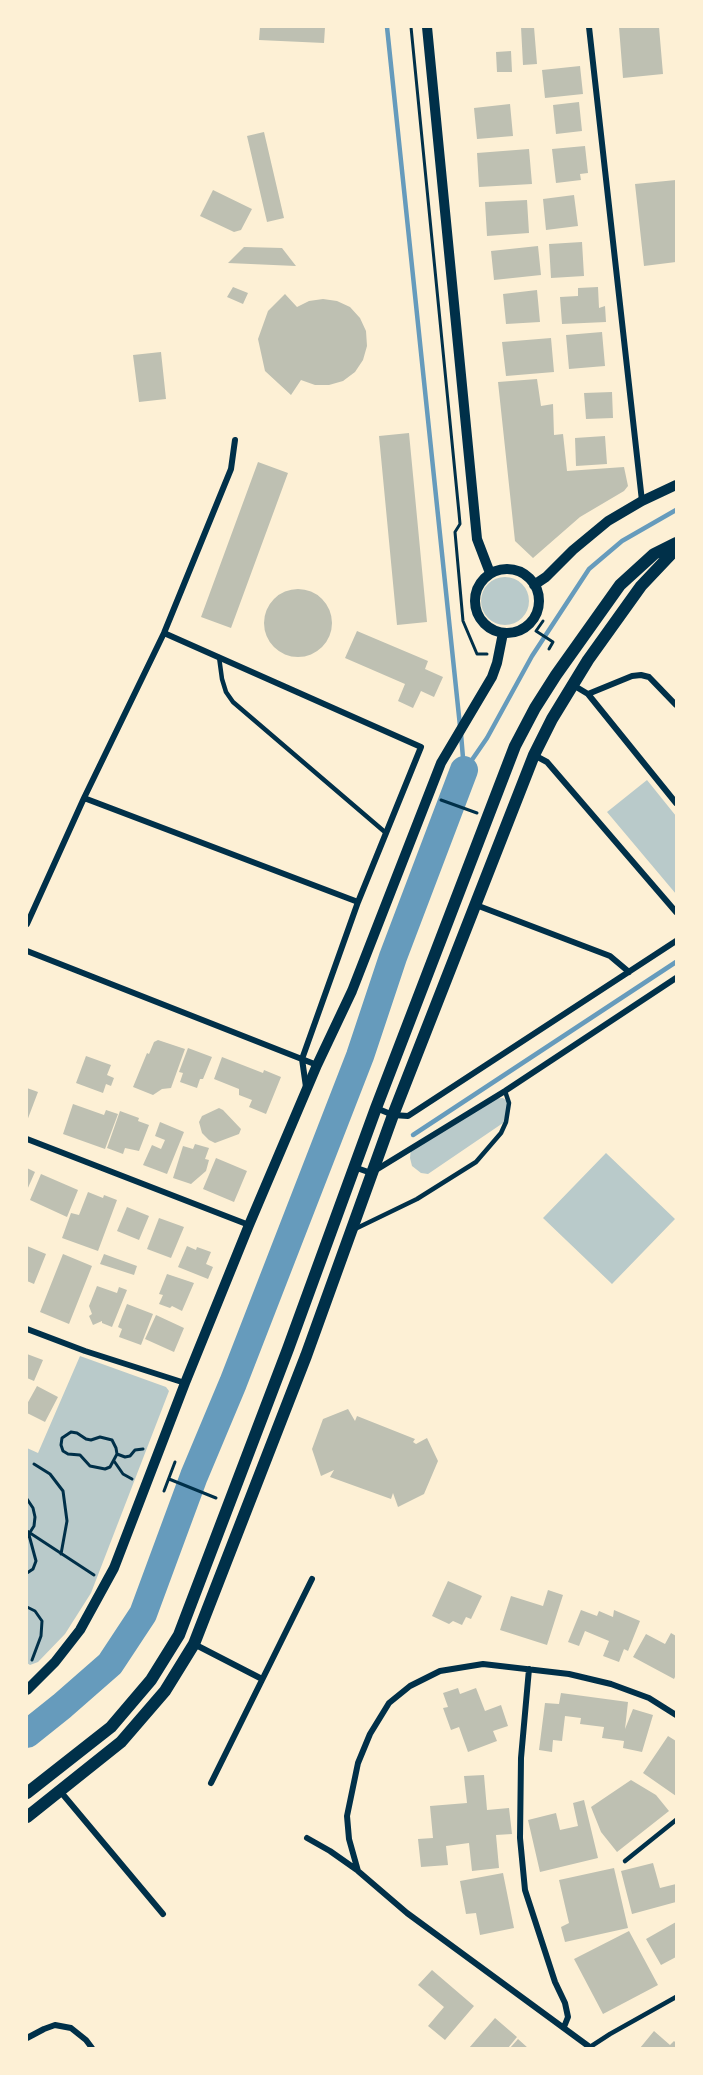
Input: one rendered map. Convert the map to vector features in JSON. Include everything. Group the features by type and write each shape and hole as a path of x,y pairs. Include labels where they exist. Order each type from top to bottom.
{"main road":[{"path":"27,1793 111,1727 150,1680 179,1635 288,1349 376,1108 515,746 556,675 620,585 654,554 676,543"},
{"path":"27,1817 121,1742 165,1691 194,1644 306,1356 393,1115 534,755 573,685 608,632 641,586 676,549"},
{"path":"556,675 573,685"},
{"path":"515,746 534,755"},
{"path":"458,897 476,905"},
{"path":"288,1349 306,1356"},
{"path":"179,1635 194,1644"},
{"path":"48,1776 60,1791"}],"street":[{"path":"427,27 477,539 490,573"},
{"path":"589,27 642,501"},
{"path":"27,924 84,798 164,633 231,469 235,440"},
{"path":"534,585 546,578 573,550 608,521 676,485"},
{"path":"506,569 515,570 530,578 534,585 538,595 538,606 535,616 521,630 503,633 486,626 479,618 474,598 482,580 490,573 506,569"},
{"path":"164,633 421,747 358,902 302,1059 306,1091"},
{"path":"28,1688 55,1662 80,1630 114,1568 249,1225 317,1065 352,990 441,763 492,677 503,633"},
{"path":"588,694 632,676 641,675 649,677 676,705"},
{"path":"573,685 588,694 676,803"},
{"path":"534,755 547,762 676,912"},
{"path":"84,798 358,902"},
{"path":"476,905 610,956 629,972"},
{"path":"376,1108 393,1115 408,1116 676,941"},
{"path":"27,951 317,1065"},
{"path":"354,1167 371,1173 505,1091 676,978"},
{"path":"27,1139 249,1225"},
{"path":"27,1329 85,1351 185,1383"},
{"path":"211,1783 312,1579"},
{"path":"194,1644 262,1680"},
{"path":"358,1871 349,1839 348,1816 358,1763 370,1734 389,1703 410,1686 440,1671 483,1664 569,1674 610,1683 649,1698 676,1715"},
{"path":"529,1669 521,1767 520,1838 525,1890 568,2017 564,2027"},
{"path":"60,1791 163,1914"},
{"path":"307,1838 358,1871 407,1913 590,2048"},
{"path":"27,2038 55,2025 71,2028 92,2048"}],"lane":[{"path":"219,657 226,692 233,702 386,833"},
{"path":"352,1230 417,1199 476,1162 501,1133 506,1122 508,1103 505,1091"},
{"path":"625,1861 676,1820"},
{"path":"590,2048 610,2034 676,1997"}],"path":[{"path":"411,27 460,524 455,532 463,621 477,654 499,654"},
{"path":"543,621 536,631 553,642 549,649"},
{"path":"439,800 480,814"},
{"path":"71,1432 91,1440 105,1437 112,1440 117,1454 110,1467 105,1469 90,1466 80,1455 63,1451 62,1438 71,1432"},
{"path":"117,1454 125,1457 130,1456 135,1450 143,1449"},
{"path":"114,1461 123,1474 132,1479"},
{"path":"164,1491 175,1462"},
{"path":"33,1464 50,1474 63,1491 67,1521 61,1554"},
{"path":"170,1479 220,1500"},
{"path":"27,1499 33,1508 35,1517 28,1534 36,1561 33,1569 27,1573"},
{"path":"28,1534 94,1575"},
{"path":"27,1607 35,1611 42,1621 41,1636 32,1660"}],"shaded area":[{"path":"505,577 522,584 529,601 522,618 505,625 488,618 481,601 488,584"},
{"path":"647,780 676,816 676,894 607,812"},
{"path":"503,1098 510,1103 503,1123 428,1174 421,1173 412,1166 411,1148 490,1099"},
{"path":"606,1153 675,1219 612,1284 543,1218"},
{"path":"80,1356 166,1387 169,1391 91,1593 65,1634 38,1662 30,1665 27,1663 27,1448 38,1453"}],"building":[{"path":"260,27 325,27 324,43 259,40"},
{"path":"521,27 534,27 537,64 523,65"},
{"path":"619,27 659,27 663,74 623,78"},
{"path":"511,51 512,72 497,72 496,52"},
{"path":"580,66 583,94 545,98 542,70"},
{"path":"579,102 582,131 556,134 553,105"},
{"path":"510,104 513,136 477,139 474,108"},
{"path":"264,132 284,218 267,222 247,136"},
{"path":"585,146 588,173 580,174 581,180 556,183 552,149"},
{"path":"529,149 532,184 479,187 477,153"},
{"path":"676,180 676,262 644,266 635,184"},
{"path":"213,190 252,209 241,230 234,232 200,216"},
{"path":"574,195 578,226 546,230 543,199"},
{"path":"527,200 529,233 487,236 485,202"},
{"path":"582,242 584,276 551,278 549,244"},
{"path":"538,246 541,275 494,280 491,251"},
{"path":"244,247 282,248 296,266 228,263"},
{"path":"233,287 248,293 243,304 227,297"},
{"path":"598,287 599,308 605,306 606,322 562,324 560,297 578,296 578,288"},
{"path":"537,290 540,322 506,324 503,294"},
{"path":"285,294 297,307 309,301 323,299 337,301 350,307 360,318 366,331 367,346 363,360 355,372 343,381 329,385 315,385 301,380 291,395 265,371 258,339 268,311"},
{"path":"602,332 605,366 569,369 566,335"},
{"path":"551,338 554,372 506,376 502,342"},
{"path":"161,352 166,399 139,402 133,355"},
{"path":"537,379 541,406 553,404 554,435 563,434 567,471 624,467 628,486 624,491 580,517 533,558 515,541 498,382"},
{"path":"612,392 613,418 586,419 584,393"},
{"path":"409,433 427,622 397,625 379,436"},
{"path":"605,436 607,464 576,466 575,438"},
{"path":"258,462 288,473 231,628 201,617"},
{"path":"298,589 311,591 322,599 330,610 332,623 330,636 322,647 311,655 298,657 285,655 274,647 266,636 264,623 266,610 274,599 285,591"},
{"path":"357,631 428,661 425,669 443,677 434,697 421,691 413,708 398,701 405,684 345,658"},
{"path":"158,1040 185,1049 171,1088 162,1089 153,1095 133,1087 147,1053 149,1054 154,1042"},
{"path":"188,1048 212,1057 197,1088 180,1082 183,1073 179,1072"},
{"path":"86,1056 111,1065 107,1075 114,1078 111,1086 106,1084 103,1093 76,1083"},
{"path":"222,1057 263,1073 264,1070 281,1077 266,1114 249,1107 252,1100 239,1095 239,1089 214,1079"},
{"path":"27,1088 38,1092 27,1121"},
{"path":"73,1104 104,1115 106,1110 118,1114 105,1149 63,1134"},
{"path":"219,1108 241,1129 239,1134 215,1143 202,1133 199,1122 202,1116"},
{"path":"120,1111 139,1118 138,1121 149,1125 139,1151 125,1148 123,1154 107,1148"},
{"path":"160,1122 184,1132 167,1174 143,1165 152,1145 161,1149 165,1140 155,1136"},
{"path":"195,1144 209,1148 205,1159 209,1160 206,1171 191,1184 173,1178 183,1146 193,1149"},
{"path":"216,1158 247,1171 234,1202 203,1189"},
{"path":"27,1168 35,1172 27,1190"},
{"path":"41,1174 78,1190 67,1217 30,1200"},
{"path":"88,1192 117,1200 98,1251 62,1238 71,1213 79,1215"},
{"path":"127,1207 149,1216 139,1240 117,1231"},
{"path":"159,1218 184,1227 171,1258 147,1249"},
{"path":"27,1246 46,1254 34,1284 27,1281"},
{"path":"187,1246 211,1252 206,1264 213,1267 208,1279 178,1267"},
{"path":"63,1254 92,1266 69,1324 40,1312"},
{"path":"104,1254 137,1266 134,1275 100,1264"},
{"path":"167,1274 194,1283 182,1311 172,1306 170,1308 159,1304 163,1295 159,1294"},
{"path":"97,1286 117,1293 119,1287 127,1290 112,1327 102,1321 93,1325 89,1316 92,1314 89,1306"},
{"path":"127,1304 153,1314 141,1345 119,1337 122,1329 118,1327"},
{"path":"156,1315 184,1328 174,1352 145,1339"},
{"path":"27,1354 43,1360 34,1381 27,1378"},
{"path":"37,1386 58,1397 45,1422 27,1413 27,1404"},
{"path":"348,1409 355,1421 357,1416 415,1439 413,1442 416,1444 427,1438 438,1461 424,1494 398,1507 393,1493 391,1499 330,1477 334,1470 321,1476 312,1449 323,1419"},
{"path":"448,1581 482,1596 471,1619 466,1617 462,1625 453,1621 449,1624 432,1616"},
{"path":"548,1590 563,1595 547,1645 500,1630 511,1596 543,1606"},
{"path":"581,1610 597,1616 599,1611 613,1617 614,1610 640,1621 628,1651 624,1649 619,1662 603,1656 609,1641 585,1631 579,1646 568,1642"},
{"path":"671,1633 676,1636 676,1675 674,1679 633,1657 646,1634 665,1644"},
{"path":"458,1688 460,1694 476,1688 485,1711 501,1705 508,1726 493,1731 497,1741 468,1752 459,1727 451,1730 443,1708 448,1707 443,1693"},
{"path":"561,1693 628,1702 625,1729 633,1709 653,1715 642,1752 623,1748 624,1741 602,1738 604,1727 580,1724 581,1718 565,1716 562,1741 553,1740 552,1752 539,1750 545,1703 559,1704"},
{"path":"668,1736 676,1741 676,1796 643,1773"},
{"path":"484,1775 487,1810 509,1808 512,1834 496,1835 499,1868 472,1871 469,1843 446,1846 448,1865 421,1867 418,1839 433,1838 430,1806 467,1803 464,1776"},
{"path":"631,1780 656,1795 669,1811 617,1852 601,1832 591,1807"},
{"path":"584,1800 598,1858 540,1872 528,1820 556,1813 560,1830 578,1826 573,1803"},
{"path":"653,1863 660,1888 676,1884 676,1902 632,1914 621,1871"},
{"path":"614,1868 628,1928 565,1942 561,1927 569,1923 559,1880"},
{"path":"503,1873 514,1928 480,1935 476,1913 466,1914 460,1881"},
{"path":"676,1922 676,1957 661,1965 646,1939"},
{"path":"629,1931 658,1985 603,2014 574,1959"},
{"path":"432,1970 474,2006 445,2040 428,2026 444,2007 418,1985"},
{"path":"495,2018 517,2037 508,2048 469,2048"},
{"path":"654,2031 670,2045 674,2041 676,2048 640,2048"},
{"path":"518,2039 528,2048 510,2048"}],"waterway":[{"path":"387,27 460,726"},
{"path":"465,770 487,738 532,656 589,569 622,541 676,510"},
{"path":"461,734 464,770"},
{"path":"27,1734 110,1664 143,1614 194,1476 233,1383 360,1056 393,957 464,770"},
{"path":"413,1135 676,962"}]}
